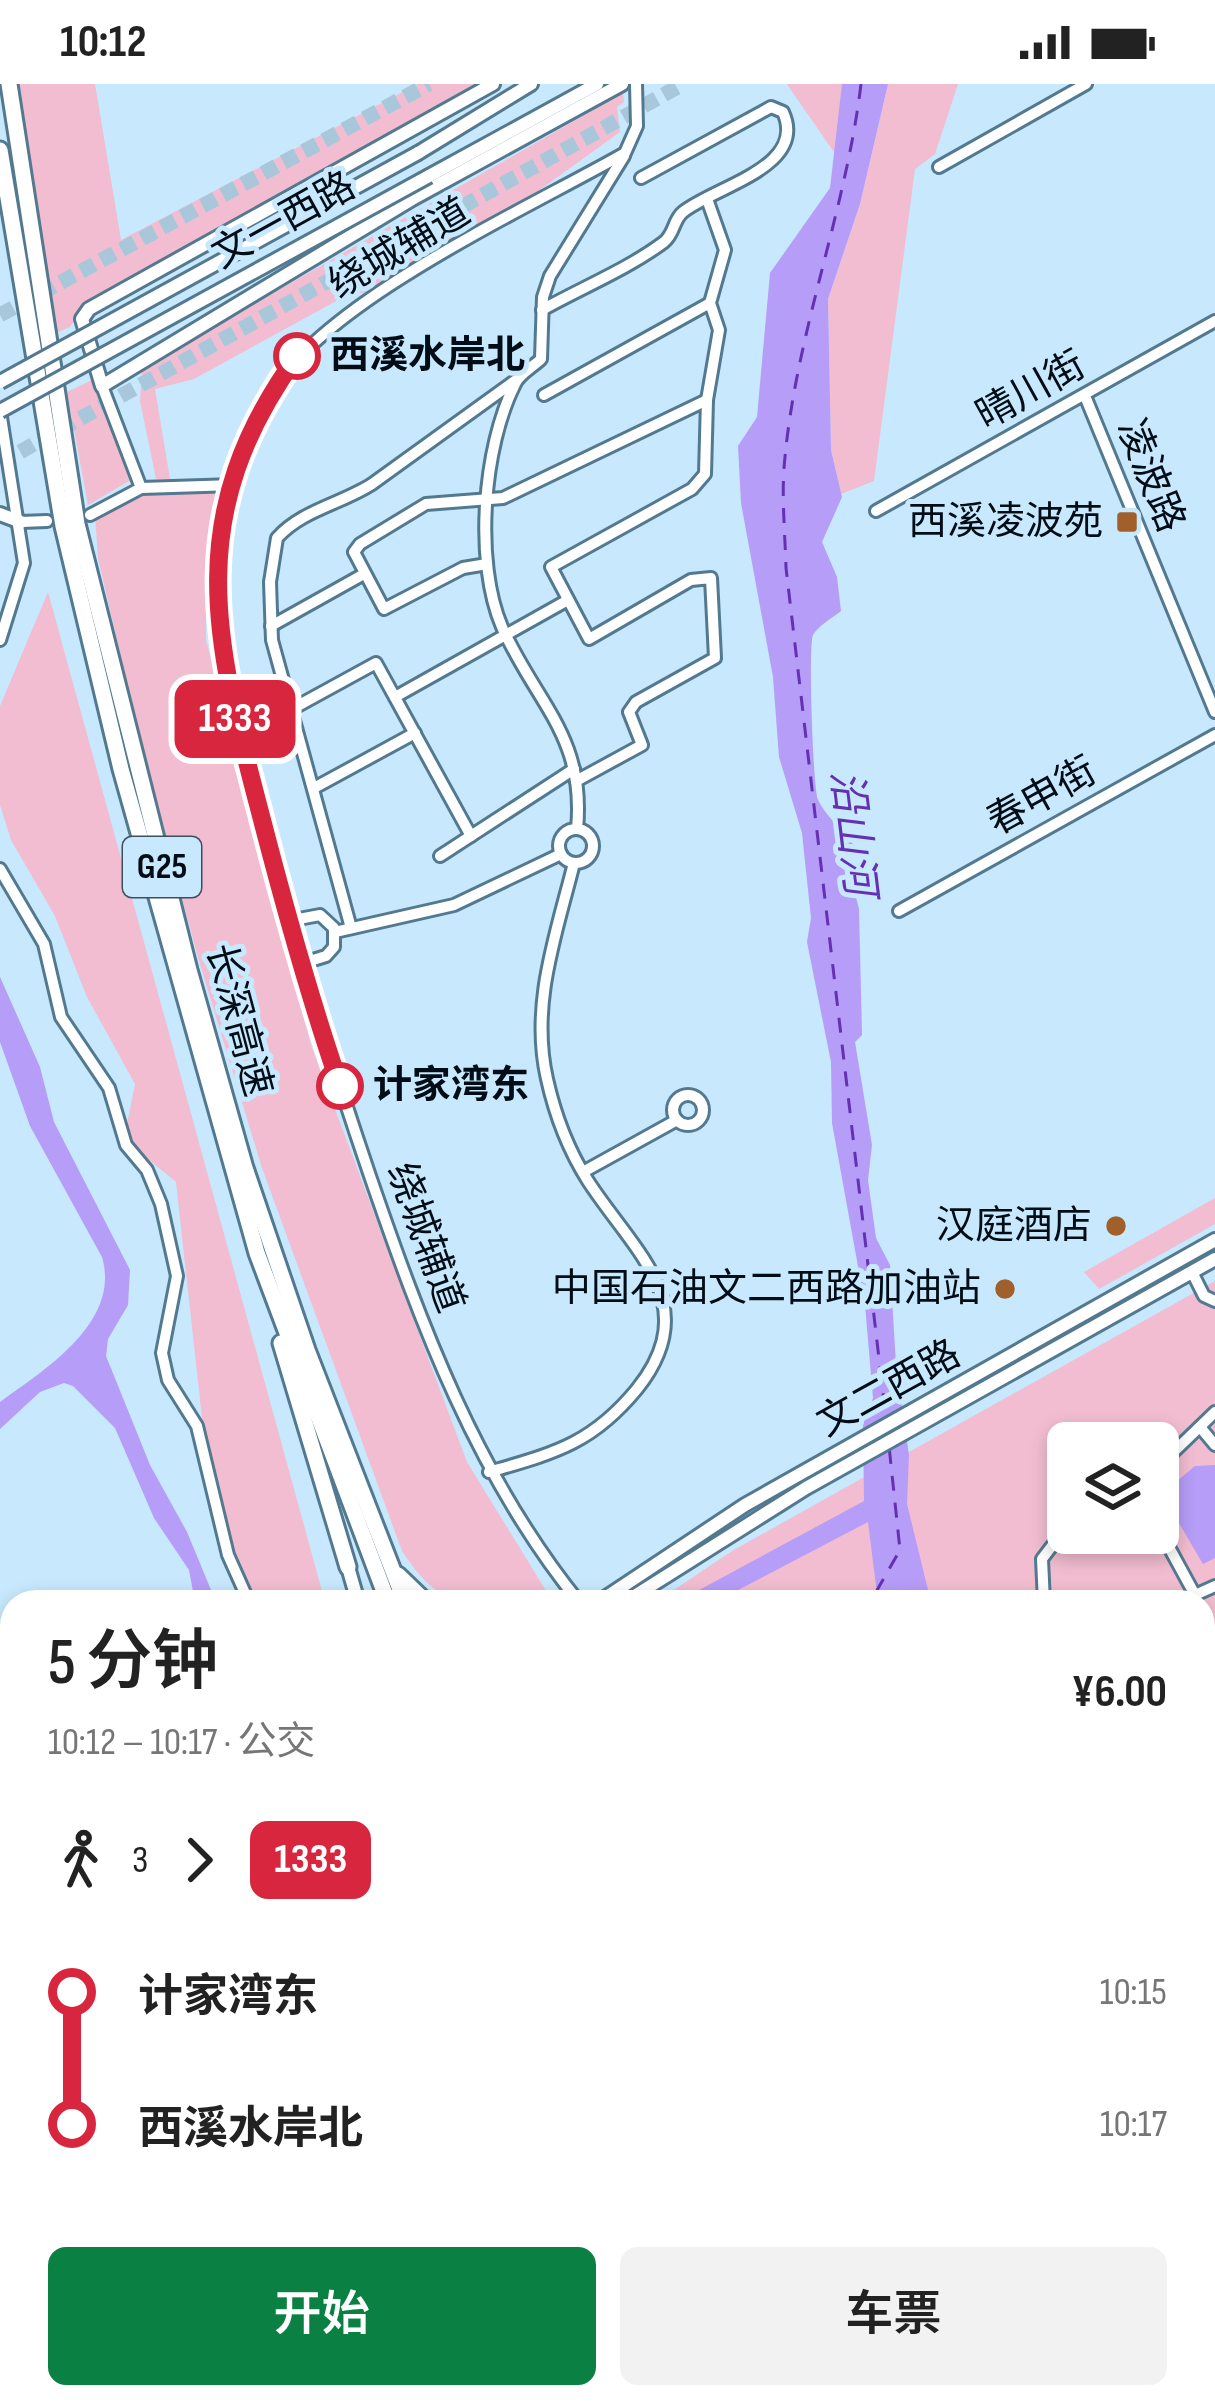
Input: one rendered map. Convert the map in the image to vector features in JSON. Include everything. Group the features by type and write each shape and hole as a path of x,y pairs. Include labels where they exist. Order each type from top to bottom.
{"highway":[{"name":"长深高速","path":"9,84 77,524 189,970 252,1191 400,1590"},
{"name":"长深高速","path":"0,150 68,548 170,952 257,1253 383,1590"},
{"path":"257,1253 348,1568"},
{"path":"392,1568 414,1590"}],"main road":[{"path":"494,84 89,309 82,320 102,386 412,199 622,84"},
{"name":"文一西路","path":"0,382 418,153 531,84"},
{"name":"文一西路","path":"0,411 597,84"},
{"path":"412,199 446,166 488,156"},
{"path":"0,514 21,522"},
{"name":"文二西路","path":"618,1590 804,1471 1215,1240"},
{"name":"文二西路","path":"644,1590 806,1488 1215,1259"},
{"path":"348,1568 354,1590"}],"street":[{"path":"351,928 271,626 277,538 290,524 348,500 541,359 542,310 550,276 625,153 637,126 636,84"},
{"path":"939,167 1086,84"},
{"path":"542,310 668,240 677,217 775,159 788,142 782,112 771,107 640,178"},
{"name":"绕城辅道","path":"571,1590 489,1472 424,1325 300,964 218,638 222,530 248,439 271,393 299,354 359,305 625,153"},
{"path":"440,856 575,775 642,746 629,712 636,702 715,658 711,578 691,580 589,639 551,567 701,481 707,400 719,330 710,303 725,250 707,199"},
{"path":"544,395 710,303"},
{"name":"晴川街","path":"876,511 1215,321"},
{"path":"516,380 487,502 487,564 507,635 554,710 575,775 578,830"},
{"path":"102,386 141,488"},
{"name":"凌波路","path":"1085,396 1215,712"},
{"path":"487,564 463,568 384,609 355,552 359,544 426,504 487,502 596,458 707,400"},
{"path":"0,411 21,522 22,582 0,640"},
{"path":"90,515 141,488 235,485"},
{"path":"21,522 46,521"},
{"path":"271,626 364,574"},
{"path":"395,697 568,600"},
{"path":"292,709 376,663 471,836"},
{"path":"314,788 415,733"},
{"name":"春申街","path":"899,911 1215,735"},
{"path":"561,854 563,835 578,830"},
{"path":"561,854 574,863 584,861 593,848 590,838 578,830"},
{"path":"335,932 454,904 561,854"},
{"path":"489,1472 579,1443 611,1421 661,1355 666,1320 662,1291 583,1172 556,1109 542,1051 545,972 574,863"},
{"path":"0,869 44,944 61,1017 109,1088 126,1145 147,1170 161,1204 177,1276 162,1353 196,1426 228,1555 244,1590"},
{"path":"289,922 320,915 331,920 335,932 334,947 326,956 300,964"},
{"path":"583,1172 676,1120"},
{"path":"1192,1272 1204,1296 1215,1300"},
{"path":"1179,1447 1215,1412"},
{"path":"1200,1427 1215,1445"},
{"path":"1043,1590 1042,1559 1047,1552"},
{"path":"1173,1554 1193,1590"}],"shaded area":[{"path":"18,84 95,84 121,240 418,84 475,84 83,306 70,327 56,333"},
{"path":"787,84 842,84 836,155 791,90"},
{"path":"842,84 888,84 860,204 828,299 831,450 842,497 822,542 837,577 841,611 813,635 813,746 818,800 853,844 836,857 837,865 850,874 859,909 862,1035 855,1042 872,1145 868,1180 876,1238 890,1265 896,1365 909,1455 907,1504 928,1590 876,1590 868,1522 738,1590 699,1590 864,1501 863,1424 873,1398 865,1305 832,1123 831,1062 807,942 811,918 802,833 779,757 773,677 741,503 738,446 757,417 770,273 830,188"},
{"path":"888,84 958,84 935,154 915,169 874,481 841,494 831,450 828,299 860,204"},
{"path":"623,93 624,102 617,107 620,132 516,207 369,292 349,294 194,379 155,389 170,479 156,479 140,401 142,368"},
{"path":"94,379 131,480 88,505 67,392"},
{"path":"226,490 206,570 206,640 311,1045 467,1462 546,1590 437,1590 402,1551 262,1168 147,770 98,558 95,515 142,492"},
{"path":"48,592 322,1590 244,1590 208,1472 176,1182 124,1139 135,1084 87,997 55,916 11,840 0,805 0,706"},
{"path":"0,977 40,1067 54,1122 130,1270 128,1305 108,1339 106,1356 150,1465 187,1532 211,1590 193,1590 189,1570 154,1518 115,1428 73,1386 64,1383 40,1392 0,1429 0,1402 75,1342 101,1302 105,1281 102,1257 30,1126 0,1042"},
{"path":"1215,1198 1215,1224 1099,1289 1084,1272"},
{"path":"1215,1281 1215,1590 674,1590 732,1551"},
{"path":"1215,1465 1215,1558 1203,1564 1179,1523 1179,1479 1195,1466"}],"ferry route":[{"path":"861,84 791,410 783,498 786,568 886,1418"},
{"path":"877,1590 900,1550 889,1446"}],"tunnel":[{"path":"0,315 429,84"},
{"path":"0,463 683,84"}],"bus line":[{"name":"1333","path":"297,356 248,439 222,530 216,586 218,638 226,685 304,981 340,1086"}],"place":[{"name":"西溪水岸北","path":"297,356"},
{"name":"西溪凌波苑","path":"1127,522"},
{"name":"计家湾东","path":"340,1086"},
{"name":"汉庭酒店","path":"1116,1226"},
{"name":"中国石油文二西路加油站","path":"1005,1289"}],"water label":[{"name":"沿山河","path":"852,833"}]}
